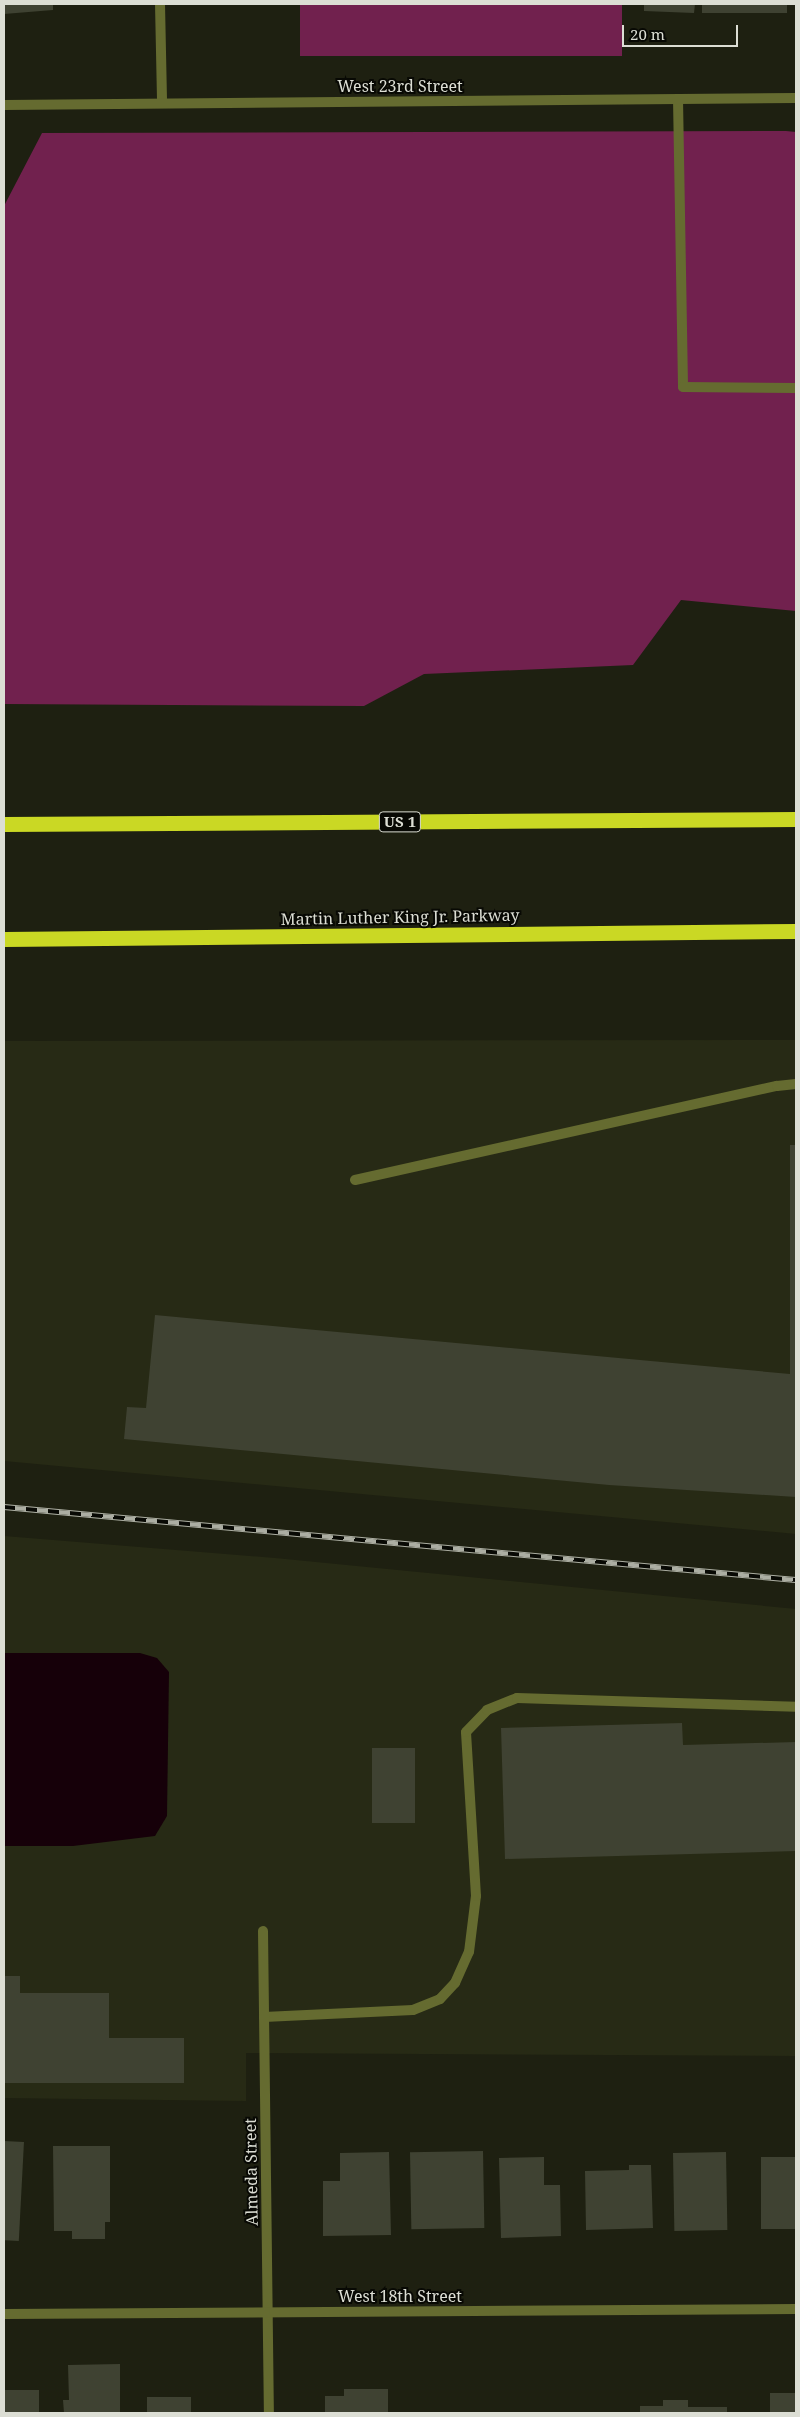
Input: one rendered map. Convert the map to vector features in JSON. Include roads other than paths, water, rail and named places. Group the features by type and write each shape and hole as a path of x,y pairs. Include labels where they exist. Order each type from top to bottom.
{"highway":[{"name":"US 1","path":"4,824 796,819"},
{"name":"Martin Luther King Jr. Parkway","path":"4,939 796,931"}],"street":[{"path":"160,4 162,102"},
{"name":"West 23rd Street","path":"4,104 796,98"},
{"path":"678,99 683,387 796,388"},
{"path":"355,1180 777,1086 796,1084"},
{"path":"264,2017 413,2010 440,1999 455,1983 468,1952 476,1896 466,1732 487,1710 517,1698 796,1707"},
{"name":"Almeda Street","path":"263,1931 269,2413"},
{"name":"West 18th Street","path":"4,2314 796,2309"}],"railway":[{"path":"4,1507 796,1580"}]}
